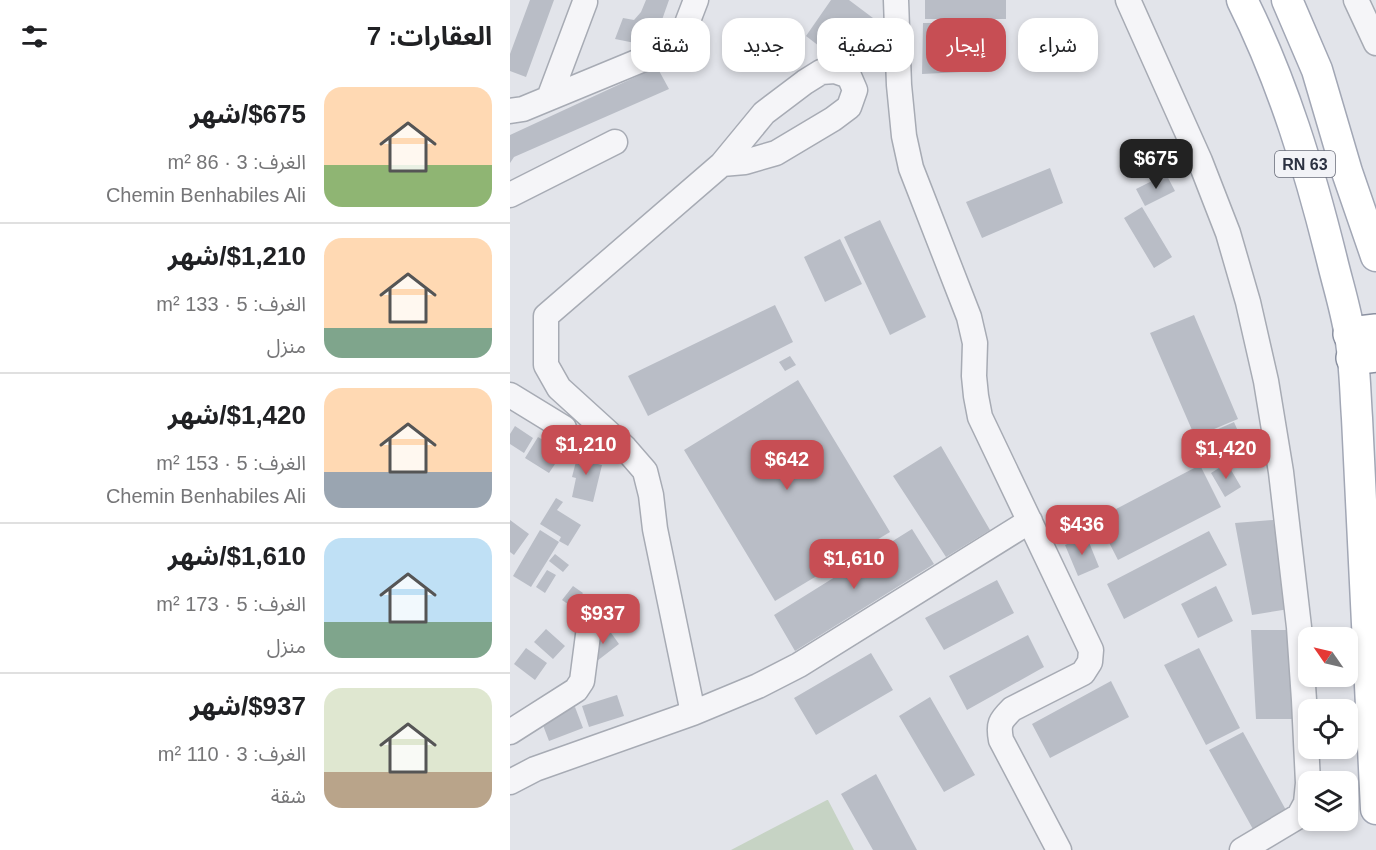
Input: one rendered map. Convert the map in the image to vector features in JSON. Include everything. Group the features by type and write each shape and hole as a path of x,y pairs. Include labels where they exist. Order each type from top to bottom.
{"main road":[{"name":"RN 63","path":"1242,0 1280,87 1324,228 1364,345 1376,809"},
{"name":"RN 63","path":"1287,0 1317,70 1347,172 1376,256"}],"street":[{"path":"510,111 523,109 661,52 676,40 686,26 696,0"},
{"path":"896,0 899,85 904,136 911,168 969,317 975,343 975,396 980,417 1091,650 1090,662 1083,673 1012,709 1002,718 999,727 1001,740 1059,850"},
{"path":"1128,0 1200,161 1228,233 1248,302 1266,381 1281,472 1299,627 1307,771 1306,803 1299,816 1242,850"},
{"path":"1356,0 1376,43"},
{"path":"549,98 585,2"},
{"path":"693,713 645,471 625,448 559,388 546,364 546,316 722,164 764,113 821,72 835,71 849,76 855,90 849,107 833,119 776,153 745,162 722,164"},
{"path":"510,195 615,142"},
{"path":"510,395 564,428"},
{"path":"510,782 535,769 693,713 758,686 799,665 1030,521"},
{"path":"510,732 576,690 582,681 588,635"}],"green space":[{"path":"827,800 854,850 731,850"}],"building":[{"path":"530,0 554,0 526,77 510,71 510,54"},
{"path":"646,0 669,0 663,18 636,18"},
{"path":"831,0 849,0 873,18 818,18"},
{"path":"925,0 1006,0 1006,18 925,19"},
{"path":"623,18 631,19 631,42 615,39"},
{"path":"817,20 817,44 806,36"},
{"path":"923,23 926,23 926,72 962,72 922,74"},
{"path":"646,72 660,72 669,89 514,157 510,163 510,135"},
{"path":"1050,168 1063,203 982,238 966,202"},
{"path":"1166,174 1175,191 1145,206 1136,189"},
{"path":"1142,207 1172,257 1154,268 1124,218"},
{"path":"880,220 926,317 890,335 844,237"},
{"path":"840,239 862,284 825,302 804,257"},
{"path":"775,305 793,342 648,416 628,376"},
{"path":"1194,315 1238,419 1195,437 1150,333"},
{"path":"790,356 796,365 785,371 779,362"},
{"path":"798,380 890,532 775,601 684,450"},
{"path":"1234,422 1247,452 1211,467 1198,438"},
{"path":"515,426 533,438 524,453 510,444 510,434"},
{"path":"538,437 563,452 549,473 525,458"},
{"path":"580,446 592,449 589,462 602,465 593,502 572,497 576,478 572,477"},
{"path":"941,446 990,530 946,557 893,476"},
{"path":"1227,463 1241,487 1225,497 1211,473"},
{"path":"1200,465 1221,507 1118,560 1097,519"},
{"path":"556,498 563,502 557,510 581,525 568,546 559,541 561,537 540,524"},
{"path":"510,520 529,534 514,555 510,552"},
{"path":"1273,520 1289,609 1252,615 1235,523"},
{"path":"912,529 934,564 795,651 774,615"},
{"path":"540,530 559,542 531,587 513,576"},
{"path":"1209,531 1227,565 1124,619 1107,584"},
{"path":"1086,535 1099,567 1078,576 1065,545"},
{"path":"555,554 569,565 563,572 549,561"},
{"path":"547,570 556,575 545,593 536,587"},
{"path":"997,580 1014,613 944,650 925,618"},
{"path":"573,586 583,593 572,607 562,600"},
{"path":"1216,586 1233,621 1198,638 1181,604"},
{"path":"611,594 618,598 609,613 602,609"},
{"path":"546,629 565,646 553,659 534,642"},
{"path":"609,630 619,644 597,661 586,646"},
{"path":"1251,630 1290,630 1293,719 1256,719"},
{"path":"1028,635 1044,667 967,710 949,676"},
{"path":"526,648 547,663 535,680 514,664"},
{"path":"1199,648 1240,728 1206,745 1164,665"},
{"path":"871,653 893,690 816,735 794,698"},
{"path":"1111,681 1129,717 1050,758 1032,724"},
{"path":"617,695 624,716 589,727 582,706"},
{"path":"930,697 975,775 944,792 899,716"},
{"path":"575,707 583,728 549,741 541,720"},
{"path":"1243,732 1287,812 1254,831 1209,750"},
{"path":"876,774 917,850 873,850 841,794"}]}
